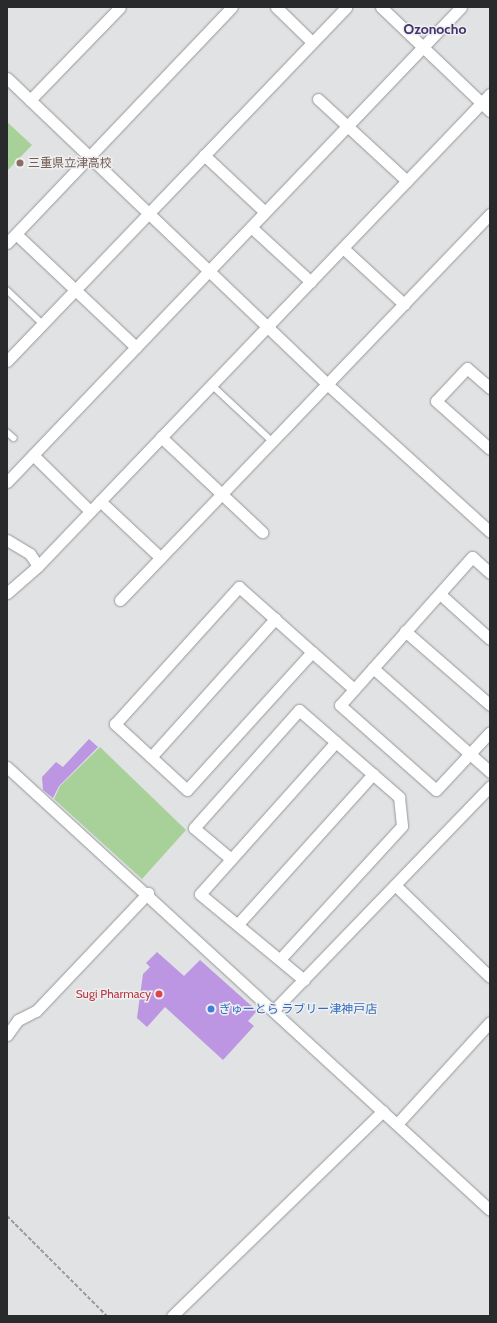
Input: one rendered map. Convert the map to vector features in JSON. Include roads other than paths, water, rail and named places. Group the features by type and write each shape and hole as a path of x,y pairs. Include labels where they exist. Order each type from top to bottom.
{"street":[{"path":"30,100 120,7"},
{"path":"7,243 232,7"},
{"path":"276,7 312,42"},
{"path":"7,361 346,7"},
{"path":"381,7 490,111"},
{"path":"7,482 461,7"},
{"path":"7,78 327,384 490,532"},
{"path":"7,593 38,566 490,94"},
{"path":"318,99 407,181"},
{"path":"204,155 265,212"},
{"path":"120,600 490,214"},
{"path":"251,227 311,282"},
{"path":"16,234 136,347"},
{"path":"343,248 404,304"},
{"path":"490,388 467,368 436,401 490,449"},
{"path":"161,437 262,532"},
{"path":"33,456 90,511"},
{"path":"100,501 161,558"},
{"path":"7,540 30,554 38,566"},
{"path":"490,573 472,557 340,705 436,790 490,732"},
{"path":"312,652 187,790 115,724 239,587 354,689"},
{"path":"440,594 490,639"},
{"path":"151,757 275,619"},
{"path":"405,632 490,705"},
{"path":"373,668 490,772"},
{"path":"231,859 194,828 299,710 398,797 402,826 280,959"},
{"path":"304,980 200,894 336,742"},
{"path":"7,767 148,893 490,1210"},
{"path":"238,924 373,774"},
{"path":"274,1010 490,786"},
{"path":"395,885 490,978"},
{"path":"7,1035 18,1020 36,1011 148,893"},
{"path":"398,1124 490,1022"},
{"path":"172,1316 383,1111"}],"lane":[{"path":"7,290 43,324"},
{"path":"212,384 272,442"},
{"path":"7,432 14,438"}],"place":[{"name":"三重県立津高校","path":"20,163"},
{"name":"Sugi Pharmacy","path":"159,994"},
{"name":"ぎゅーとら ラブリー津神戸店","path":"211,1009"}],"district":[{"name":"Ozonocho","path":"435,29"}]}
